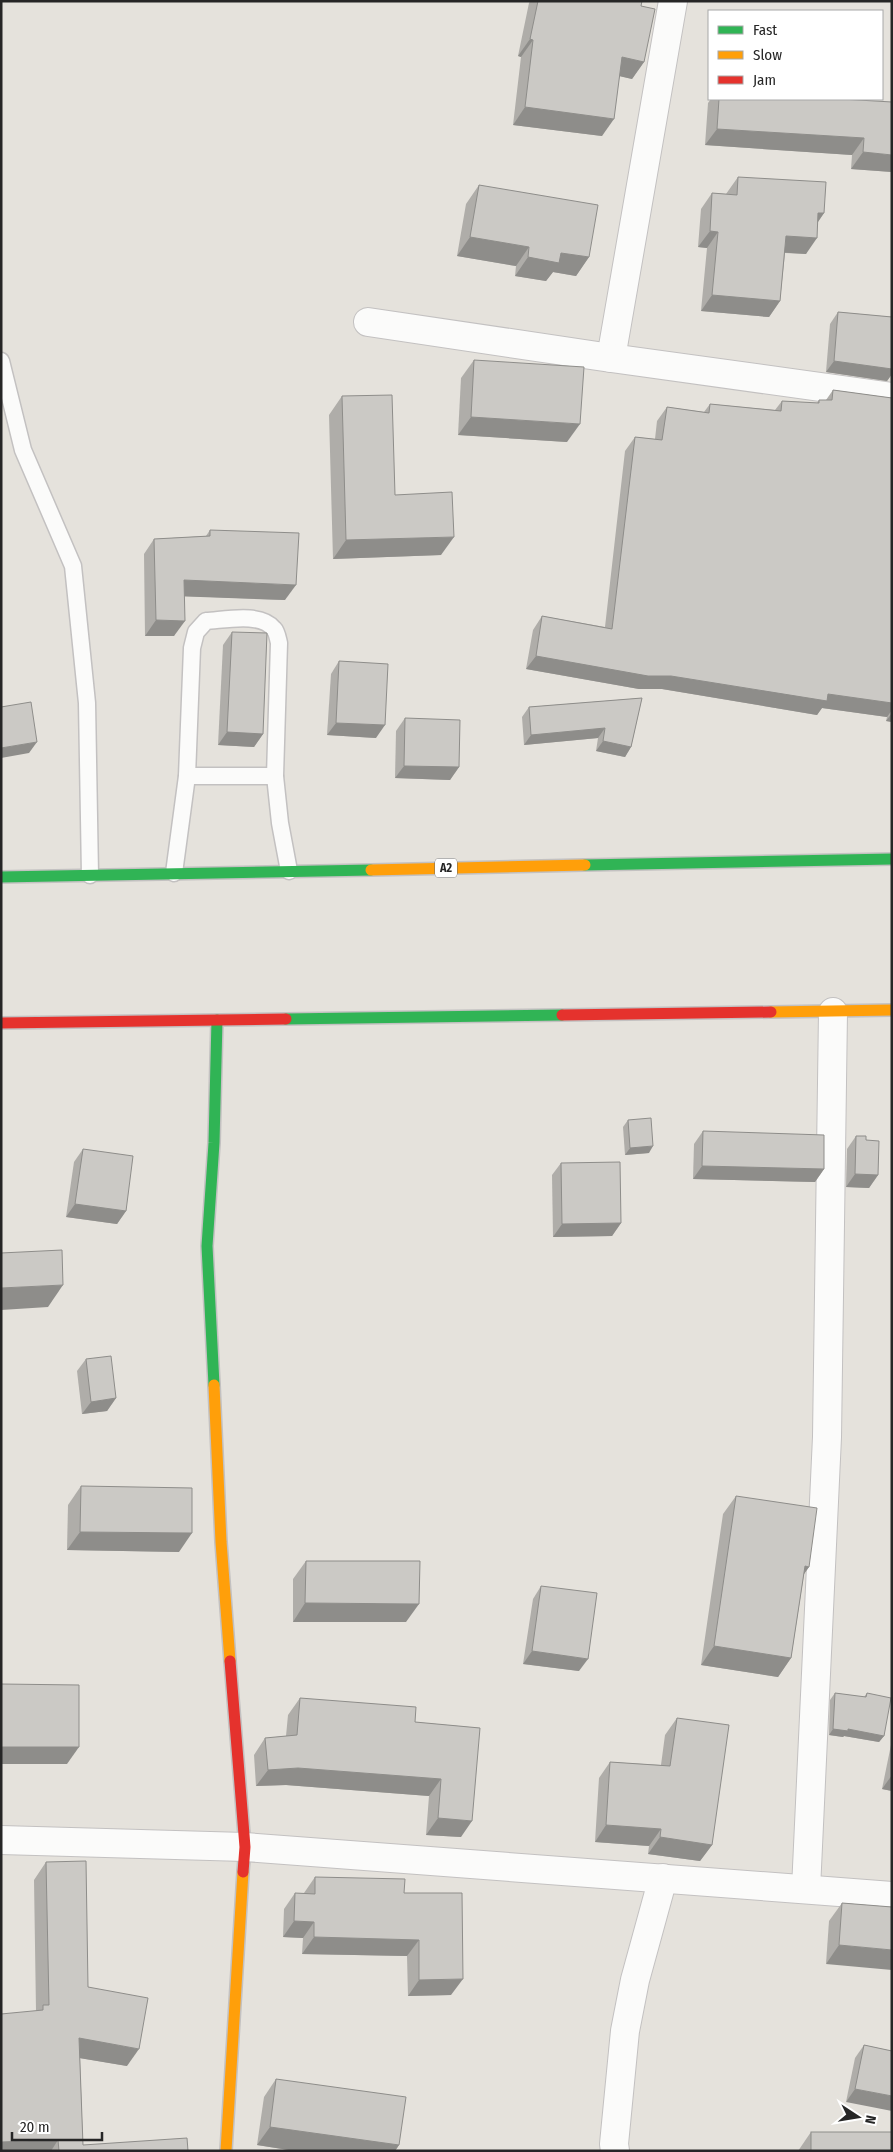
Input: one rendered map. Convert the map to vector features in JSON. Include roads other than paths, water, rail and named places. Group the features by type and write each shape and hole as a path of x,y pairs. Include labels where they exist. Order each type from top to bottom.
{"main road":[{"name":"A2","path":"1,877 892,859"},
{"path":"1,1024 892,1010"},
{"path":"217,1020 214,1143 207,1246 221,1542 245,1847 226,2151"}],"street":[{"path":"611,358 673,1"},
{"path":"368,322 892,397"},
{"path":"806,1889 827,1437 832,1012"},
{"path":"1,1840 245,1847 892,1896"},
{"path":"615,2151 614,2144 625,2031 635,1980 663,1878"}],"lane":[{"path":"1,361 23,450 72,566 87,703 90,875"},
{"path":"174,873 187,776 192,648 196,632 206,621 248,618 266,622 275,629 279,643 275,776 280,823 289,871"},
{"path":"187,776 275,776"}]}
